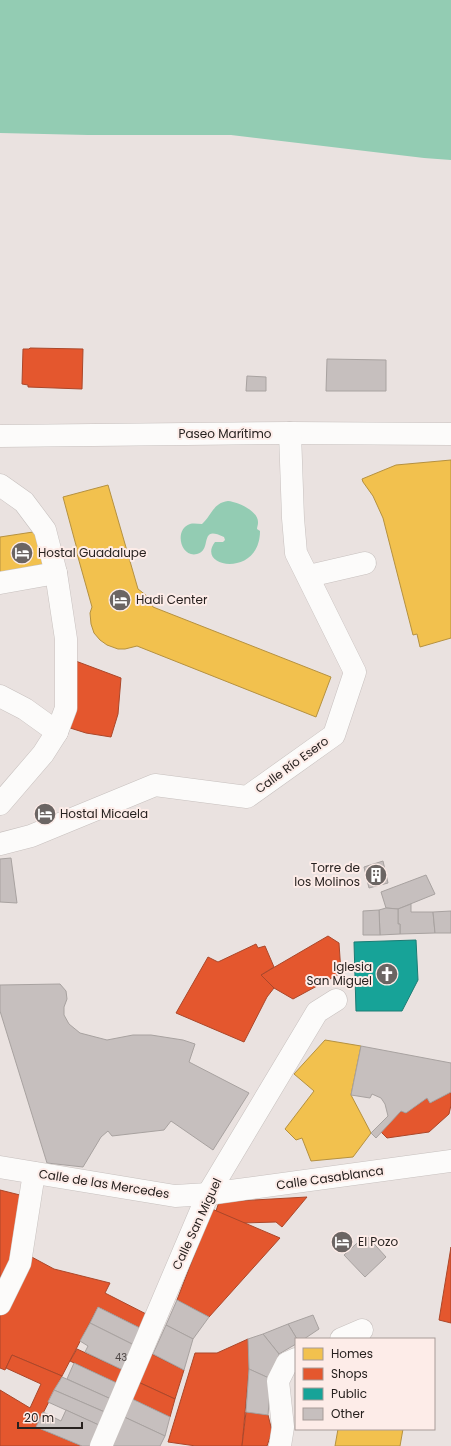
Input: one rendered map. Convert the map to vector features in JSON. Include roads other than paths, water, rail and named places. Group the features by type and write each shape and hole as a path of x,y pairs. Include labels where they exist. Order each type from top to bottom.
{"street":[{"name":"Paseo Marítimo","path":"0,436 290,433 451,434"},
{"name":"Calle Río Esero","path":"0,844 31,836 156,785 247,797 334,735 355,672 309,576 296,553 293,518 290,433"},
{"path":"0,485 24,502 45,530 56,573 66,639 66,708 57,732 42,754 0,804"},
{"path":"309,576 365,563"},
{"path":"0,583 56,573"},
{"path":"0,696 25,709 57,732"},
{"name":"Calle San Miguel","path":"101,1446 208,1194 317,1012 336,1000"},
{"name":"Calle Casablanca","path":"208,1194 451,1161"},
{"name":"Calle de las Mercedes","path":"0,1167 175,1196 208,1194"},
{"path":"0,1304 20,1263 34,1173"},
{"path":"343,1338 362,1330"},
{"path":"280,1446 282,1427 278,1381 287,1363 295,1359"}],"place":[{"name":"Hostal Guadalupe","path":"22,553"},
{"name":"Hadi Center","path":"120,600"},
{"name":"Hostal Micaela","path":"45,814"},
{"name":"Torre de los Molinos","path":"376,875"},
{"name":"Iglesia San Miguel","path":"387,974"},
{"name":"El Pozo","path":"342,1242"}]}
